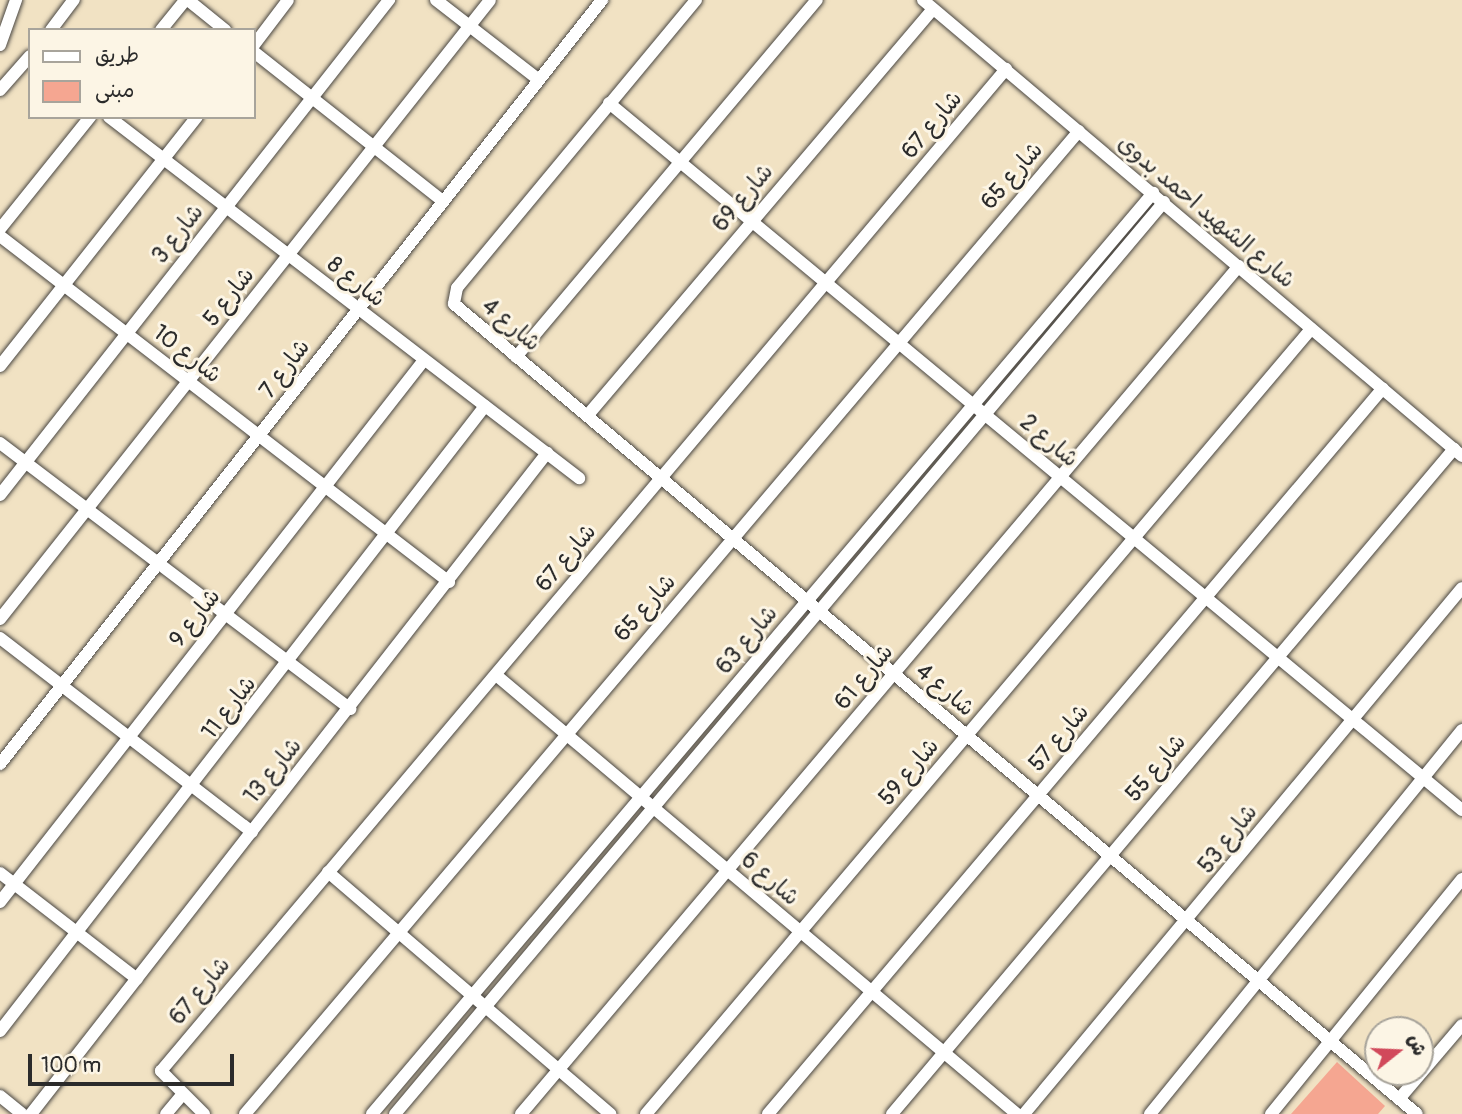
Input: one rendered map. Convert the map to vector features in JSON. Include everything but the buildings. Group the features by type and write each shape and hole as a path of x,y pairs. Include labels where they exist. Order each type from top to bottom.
{"street":[{"path":"0,45 16,0"},
{"path":"53,28 74,0"},
{"path":"163,28 186,0 222,28"},
{"path":"256,42 288,0"},
{"name":"شارع 3","path":"0,495 389,0"},
{"path":"436,0 539,80"},
{"name":"شارع 5","path":"0,619 490,0"},
{"name":"شارع 7","path":"0,764 602,0"},
{"path":"609,103 696,0"},
{"path":"516,357 817,0"},
{"name":"شارع الشهيد احمد بدوى","path":"928,4 1458,453"},
{"name":"شارع 69","path":"587,416 928,4"},
{"path":"256,54 443,201"},
{"path":"0,90 28,58"},
{"name":"شارع 67","path":"182,1096 160,1075 1006,69"},
{"name":"شارع 2","path":"609,103 1462,810"},
{"name":"شارع 4","path":"609,103 453,295 454,304 1417,1114"},
{"path":"0,229 88,119"},
{"name":"شارع 8","path":"112,119 579,478"},
{"path":"0,366 195,119"},
{"name":"شارع 65","path":"245,1114 897,342 1079,131"},
{"name":"شارع 63","path":"372,1114 1153,193"},
{"name":"شارع 63","path":"395,1114 1164,202"},
{"name":"شارع 10","path":"0,236 449,582"},
{"path":"1104,251 1116,260"},
{"name":"شارع 61","path":"521,1114 1239,267"},
{"name":"شارع 59","path":"646,1114 1311,329"},
{"name":"شارع 9","path":"0,902 424,360"},
{"name":"شارع 57","path":"768,1114 1383,388"},
{"name":"شارع 11","path":"0,1031 290,664 485,406"},
{"path":"0,443 350,709"},
{"name":"شارع 13","path":"31,1114 350,709 547,453"},
{"name":"شارع 55","path":"892,1114 1276,657 1458,453"},
{"name":"شارع 53","path":"1024,1114 1189,922 1350,718 1462,588"},
{"path":"0,638 252,832"},
{"name":"شارع 6","path":"496,675 1017,1114"},
{"path":"1150,1114 1462,730"},
{"path":"328,872 610,1114"},
{"path":"0,873 137,979"},
{"path":"1271,1114 1462,878"},
{"path":"1399,1099 1462,1025"},
{"path":"0,1096 22,1114"},
{"path":"166,1114 182,1096 204,1114"}]}
